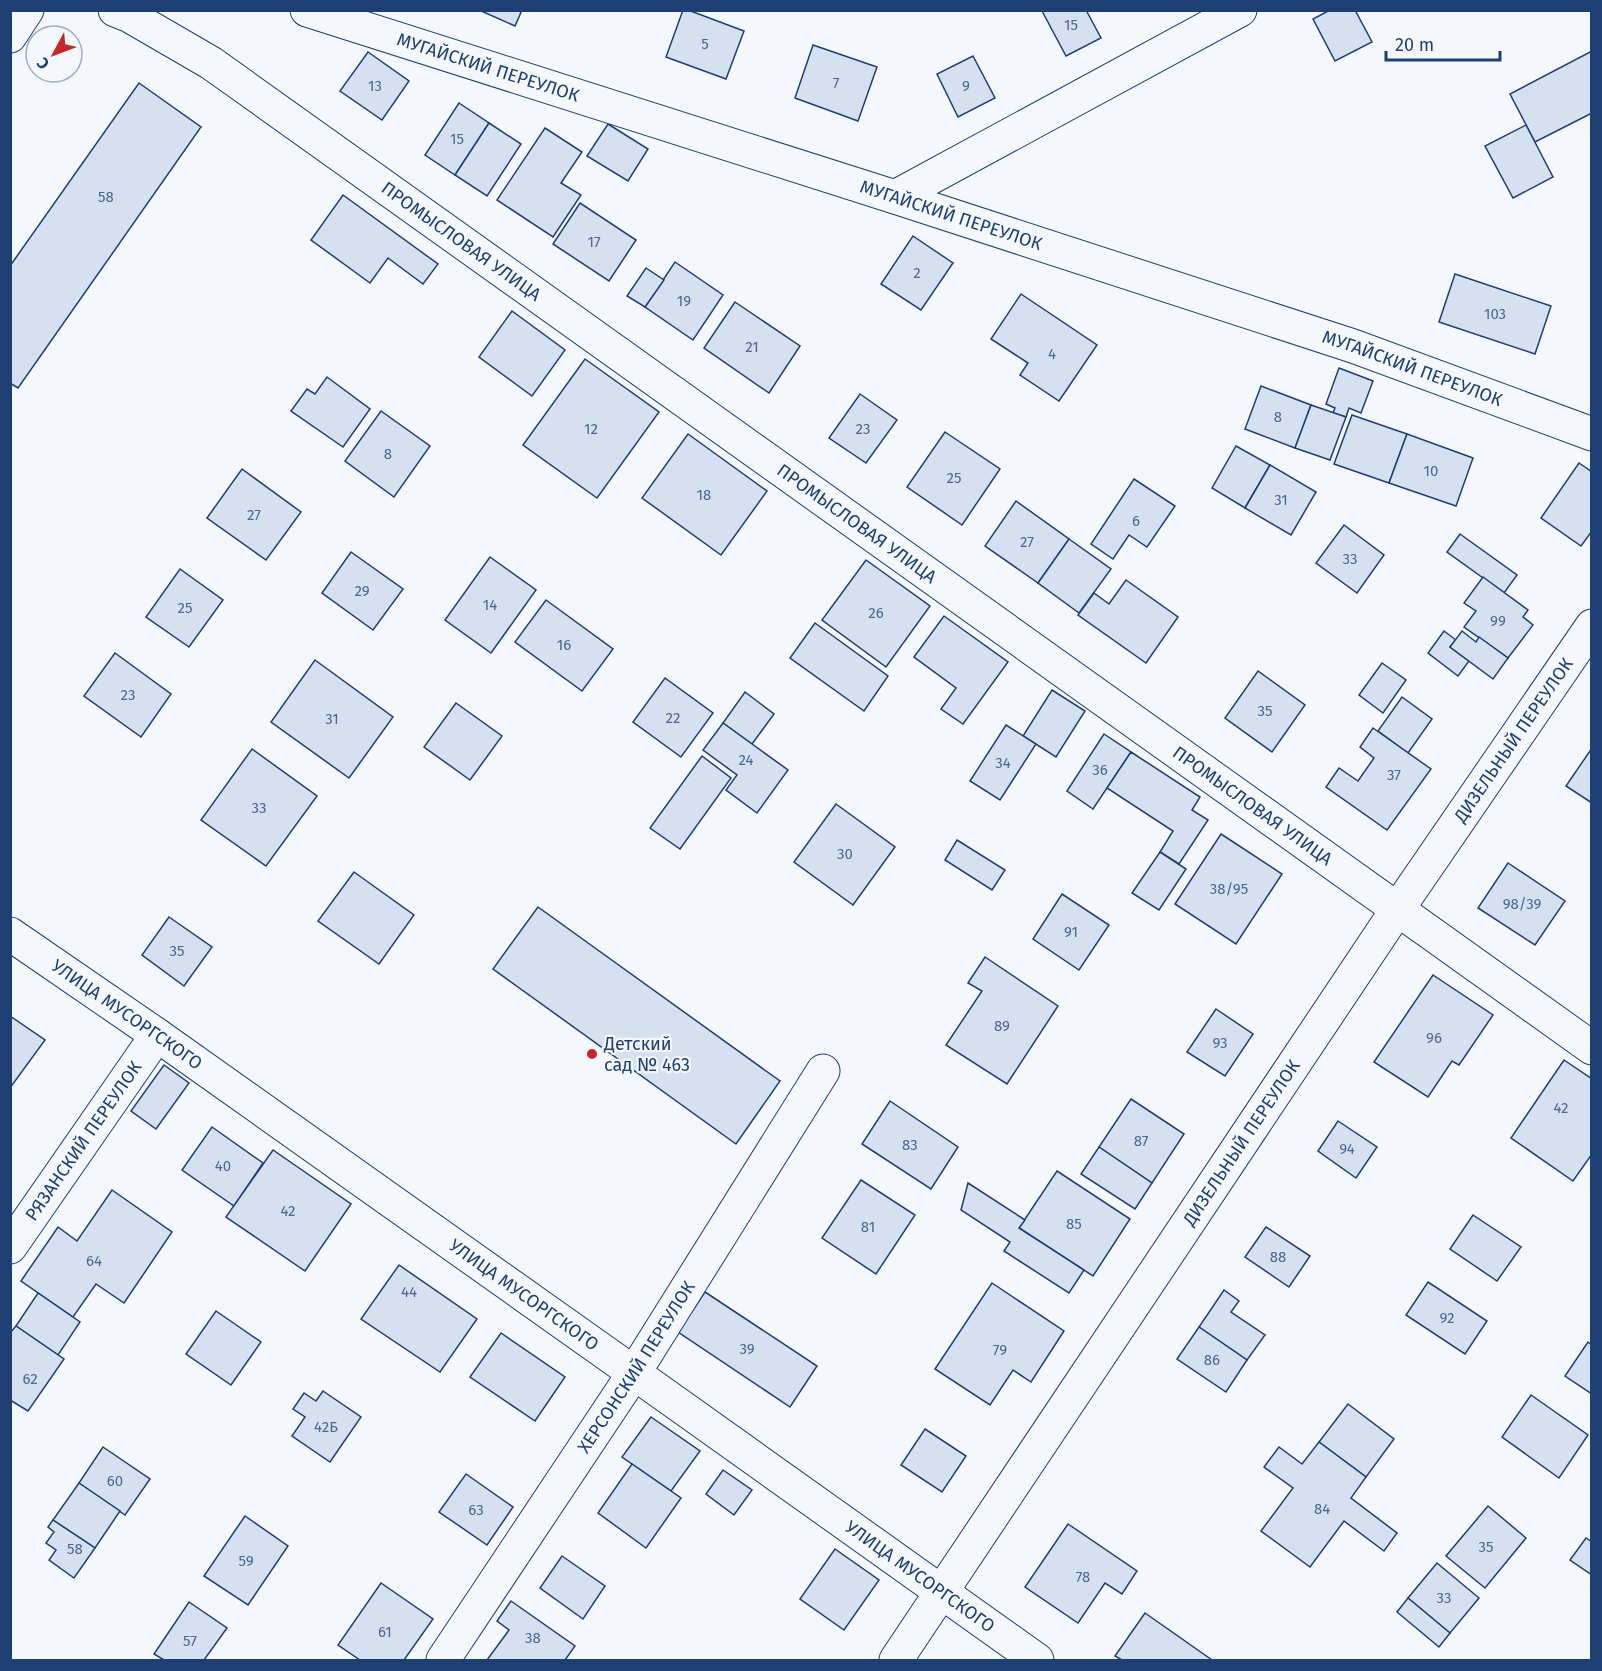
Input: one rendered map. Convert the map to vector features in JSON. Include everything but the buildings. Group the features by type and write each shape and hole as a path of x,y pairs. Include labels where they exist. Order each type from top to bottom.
{"street":[{"path":"10,36 27,10"},
{"name":"ПРОМЫСЛОВАЯ УЛИЦА","path":"115,10 130,16 211,63 1592,1048"},
{"name":"МУГАЙСКИЙ ПЕРЕУЛОК","path":"307,10 1353,346 1592,434"},
{"path":"894,197 1240,10"},
{"name":"ДИЗЕЛЬНЫЙ ПЕРЕУЛОК","path":"896,1660 1397,910 1592,626"},
{"name":"УЛИЦА МУСОРГСКОГО","path":"10,934 157,1035 1037,1660"},
{"name":"РЯЗАНСКИЙ ПЕРЕУЛОК","path":"10,1247 157,1035"},
{"name":"ХЕРСОНСКИЙ ПЕРЕУЛОК","path":"443,1660 634,1373 823,1071"}],"place":[{"name":"Детский сад № 463","path":"592,1054"}]}
